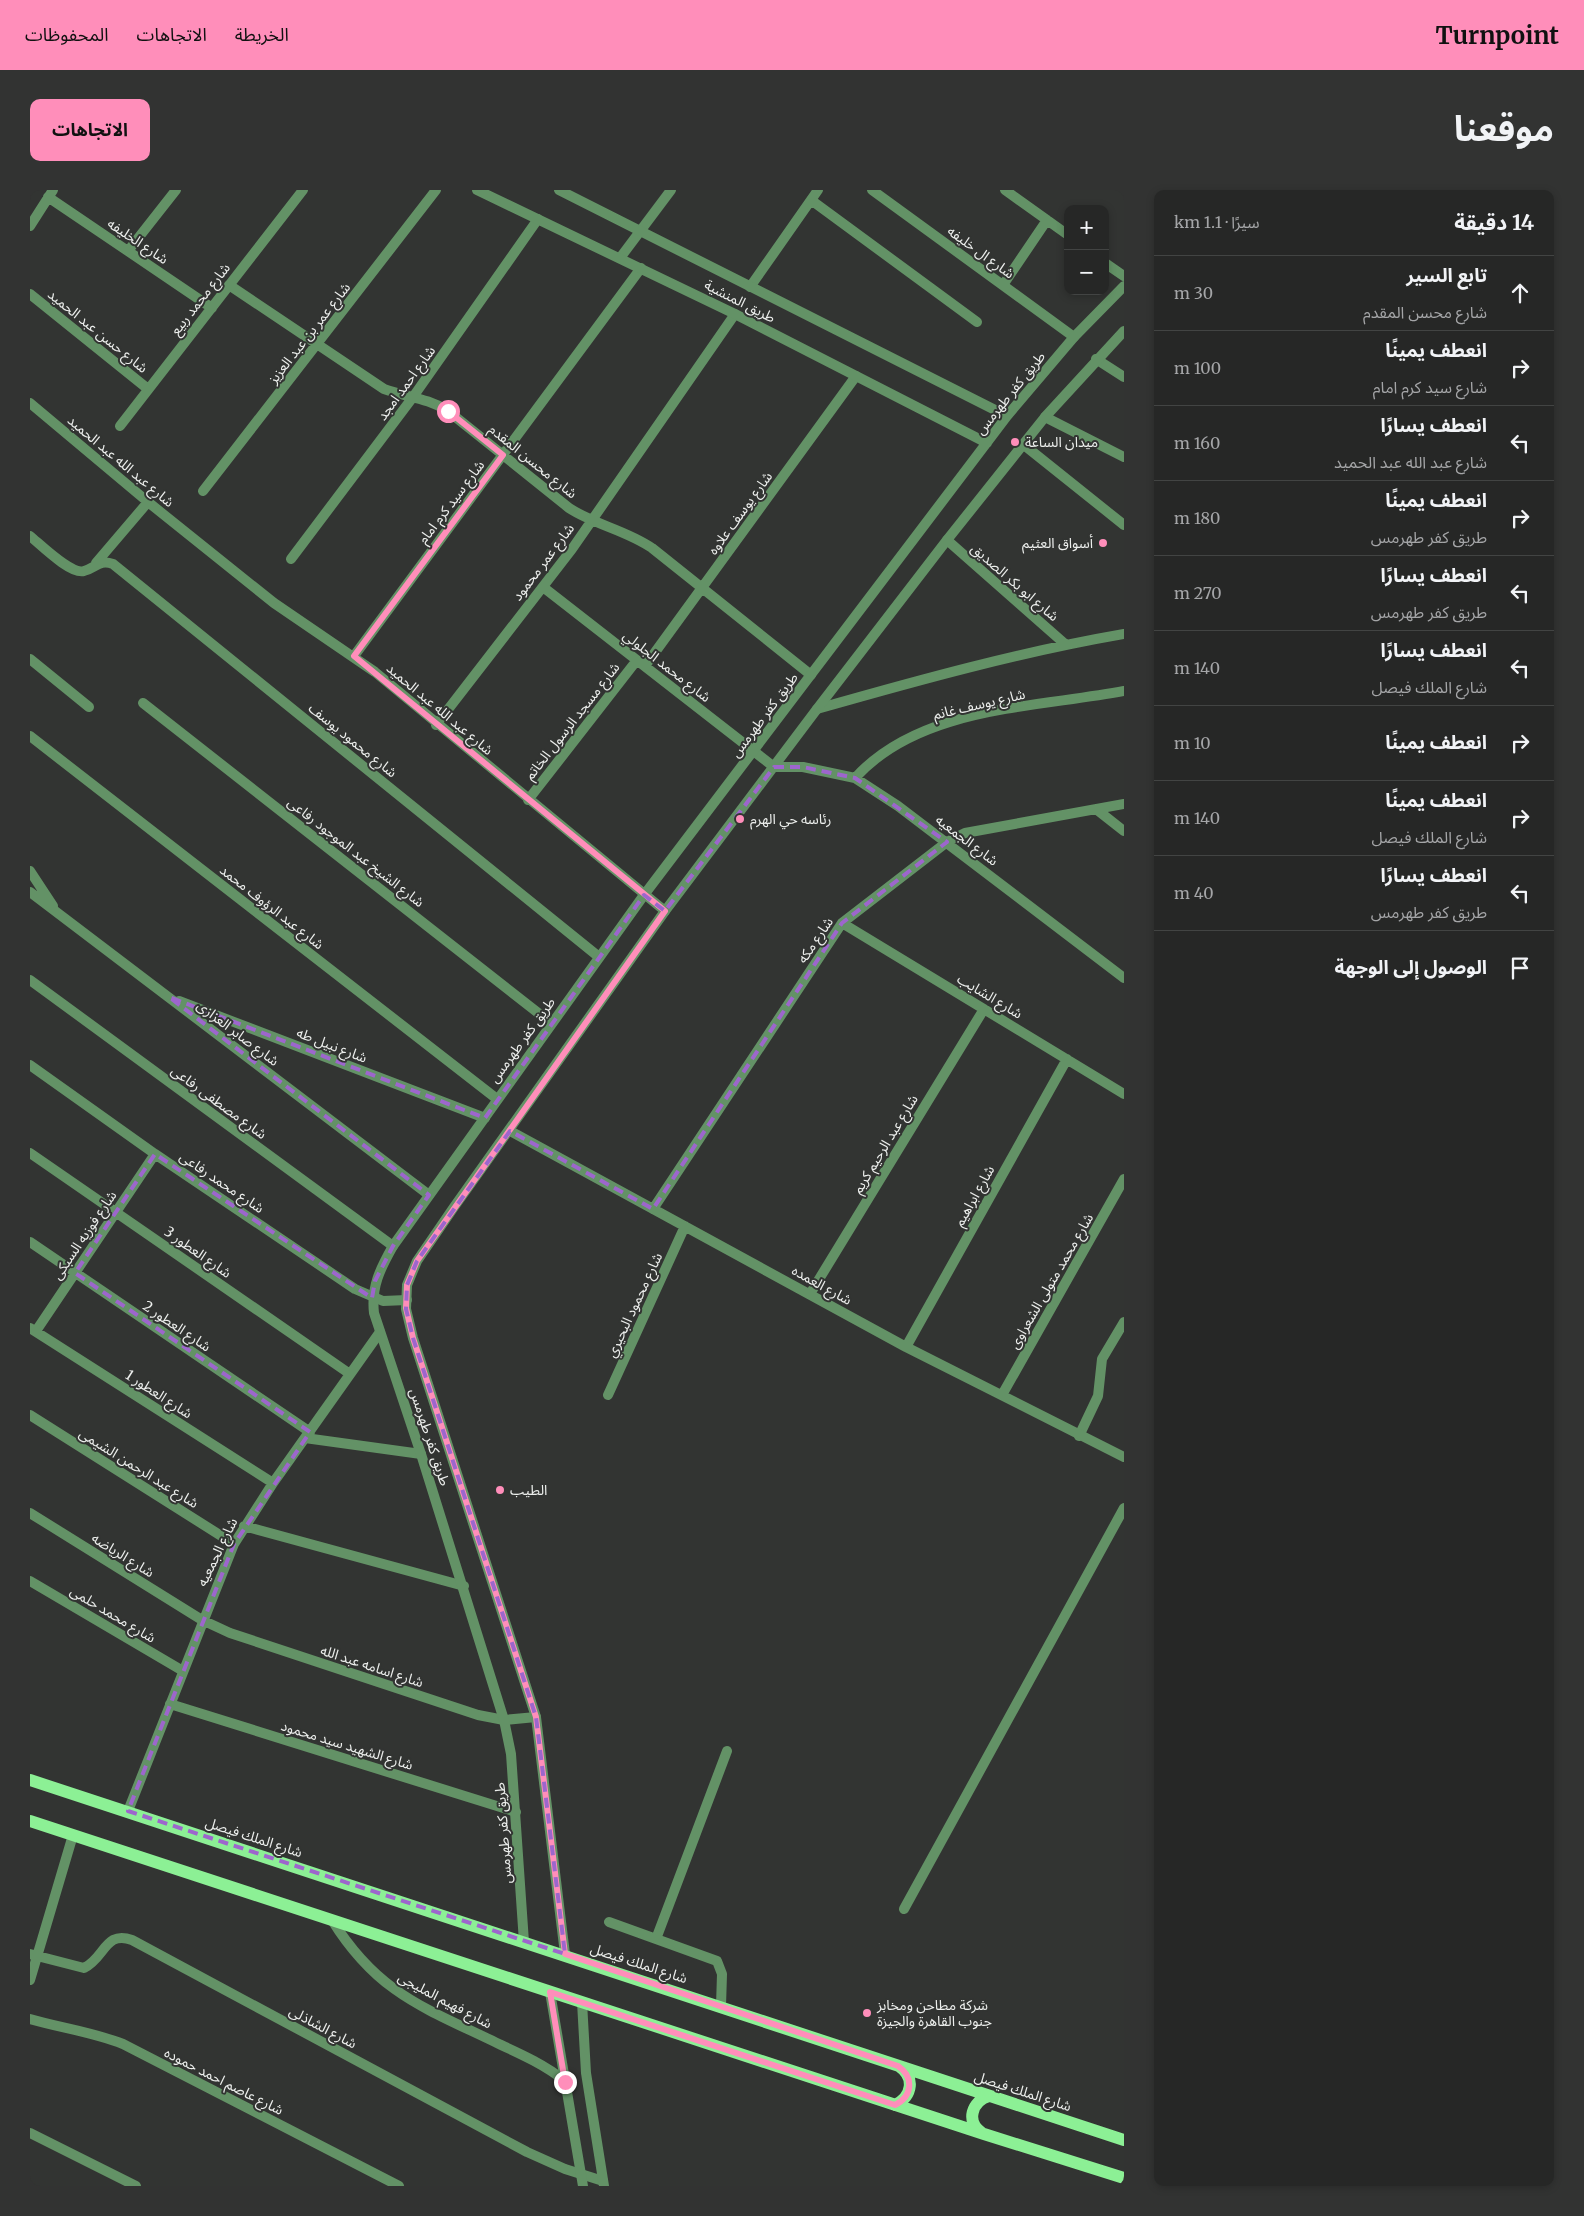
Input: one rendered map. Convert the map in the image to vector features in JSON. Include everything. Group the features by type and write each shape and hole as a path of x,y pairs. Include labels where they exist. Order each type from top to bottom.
{"main road":[{"name":"شارع الملك فيصل","path":"30,1780 565,1954 1124,2140"},
{"path":"30,1821 895,2105 1124,2178"},
{"path":"895,2105 906,2096 910,2083 904,2070 898,2066"},
{"path":"984,2134 974,2126 972,2113 978,2102 989,2096"}],"street":[{"path":"128,251 176,190"},
{"name":"شارع محمد ربيع","path":"120,426 303,190"},
{"name":"شارع عمر بن عبد العزيز","path":"203,491 318,345 436,190"},
{"name":"طريق المنشية","path":"477,190 735,314 988,443"},
{"name":"طريق المنشية","path":"559,190 1007,416"},
{"path":"620,258 671,190"},
{"path":"750,287 818,190"},
{"name":"شارع ال خليفه","path":"872,190 1074,337"},
{"path":"1005,190 1064,232"},
{"path":"30,226 51,194"},
{"name":"شارع الخليفه","path":"51,194 128,251 212,308"},
{"path":"811,200 977,322"},
{"name":"شارع احمد امجد","path":"291,559 413,397 538,220"},
{"path":"1003,285 1047,220"},
{"path":"1109,266 1124,276"},
{"name":"شارع سيد كرم امام","path":"354,656 641,268"},
{"name":"شارع محسن المقدم","path":"229,285 384,388 440,406 569,508 641,541 811,675"},
{"name":"طريق كفر طهرمس","path":"524,1942 516,1812 510,1754 504,1720 464,1586 380,1332 372,1298 375,1281 392,1246 644,895 1007,416 1074,337 1124,286"},
{"name":"شارع حسن عبد الحميد","path":"30,294 148,389"},
{"name":"شارع عمر محمود","path":"436,725 543,587 592,520 735,314"},
{"name":"طريق كفر طهرمس","path":"565,1954 536,1717 413,1338 406,1300 407,1285 417,1261 665,911 947,540 1046,417 1096,359 1124,331"},
{"path":"1096,359 1124,377"},
{"name":"شارع يوسف علاوه","path":"641,663 702,588 856,376"},
{"name":"شارع عبد الله عبد الحميد","path":"30,403 148,502 289,615 354,656 665,911"},
{"path":"1046,417 1124,457"},
{"path":"1024,445 1124,525"},
{"path":"30,536 72,570 86,571 96,563 148,502"},
{"name":"شارع ابو بكر الصديق","path":"947,540 1065,644"},
{"name":"شارع محمود يوسف","path":"96,563 107,562 117,567 599,957"},
{"name":"شارع محمد الجلولي","path":"543,587 774,767"},
{"path":"817,709 955,669 1065,644 1124,634"},
{"path":"30,659 89,707"},
{"name":"شارع مسجد الرسول الخاتم","path":"528,800 641,663"},
{"name":"شارع يوسف غانم","path":"855,778 870,761 891,748 945,723 1005,710 1122,694"},
{"name":"شارع الشيخ عبد الموجود رفاعى","path":"143,703 551,1023"},
{"name":"شارع عبد الرؤوف محمد","path":"30,736 497,1099"},
{"name":"شارع الجمعيه","path":"774,767 803,767 855,778 898,806 947,842 1124,978"},
{"name":"شارع مكه","path":"653,1209 842,923 947,842 965,833 1124,804"},
{"path":"1096,809 1124,831"},
{"path":"30,871 58,913"},
{"name":"شارع صابر العزازى","path":"30,892 429,1195"},
{"name":"شارع الشايب","path":"842,923 1124,1094"},
{"name":"شارع مصطفى رفاعى","path":"30,980 392,1246"},
{"name":"شارع نبيل طه","path":"169,997 485,1118"},
{"name":"شارع عبد الرحيم كريم","path":"810,1294 984,1009"},
{"name":"شارع ابراهيم","path":"906,1347 1067,1059"},
{"name":"شارع محمد رفاعى","path":"30,1065 155,1154 355,1289 372,1298 389,1302 406,1300"},
{"name":"شارع العمده","path":"510,1131 906,1347 1124,1458"},
{"name":"شارع العطور 3","path":"30,1153 350,1374"},
{"name":"شارع فوزيه السبكى","path":"33,1329 75,1273 155,1154"},
{"name":"شارع محمد متولى الشعراوى","path":"1002,1395 1124,1179"},
{"name":"شارع محمود البحيري","path":"608,1395 685,1226"},
{"name":"شارع العطور 2","path":"30,1242 307,1435 421,1454"},
{"path":"1079,1436 1098,1396 1102,1359 1124,1322"},
{"name":"شارع العطور 1","path":"33,1329 273,1483"},
{"name":"شارع الجمعيه","path":"128,1811 202,1620 234,1544 273,1483 380,1332"},
{"name":"شارع عبد الرحمن الشيمى","path":"30,1415 234,1544"},
{"path":"904,1909 1124,1508"},
{"name":"شارع الرياضه","path":"30,1513 202,1620"},
{"path":"244,1526 464,1586"},
{"name":"شارع محمد حلمى","path":"30,1581 183,1671"},
{"name":"شارع اسامه عبد الله","path":"202,1620 230,1633 478,1715 504,1720 536,1717"},
{"name":"شارع الشهيد سيد محمود","path":"170,1704 516,1812"},
{"path":"656,1939 727,1751"},
{"path":"30,1980 34,1955 73,1836"},
{"name":"شارع فهيم المليجى","path":"332,1920 359,1958 386,1985 409,2001 543,2064 565,2082"},
{"path":"609,1922 718,1962 722,1974 721,2006"},
{"name":"شارع الشاذلى","path":"34,1955 84,1968 95,1961 111,1940 118,1937 132,1940 527,2152 604,2183"},
{"path":"550,1992 583,2186"},
{"path":"582,2002 586,2073 604,2183"},
{"name":"شارع عاصم احمد حموده","path":"30,2019 58,2027 92,2033 123,2044 399,2186"},
{"path":"30,2133 136,2186"}],"highlighted area":[{"path":"774,767 803,767 855,778 947,842 842,923 653,1209 510,1131 417,1261 407,1285 406,1309 413,1338 536,1717 565,1954 128,1811 234,1544 310,1432 75,1273 155,1154 372,1298 375,1281 393,1246 429,1195 169,997 485,1118 644,895 665,911"}],"place":[{"name":"ميدان الساعة","path":"1015,442"},
{"name":"أسواق العثيم","path":"1103,543"},
{"name":"رئاسه حي الهرم","path":"740,819"},
{"name":"الطيب","path":"500,1490"},
{"name":"شركة مطاحن ومخابز جنوب القاهرة والجيزة","path":"867,2013"}],"route":[{"path":"448,411 503,455 354,656 665,911 454,1207 417,1261 407,1285 406,1308 413,1338 526,1681 536,1717 565,1954 898,2066 904,2070 910,2083 906,2096 895,2105 550,1992 565,2082"}]}
